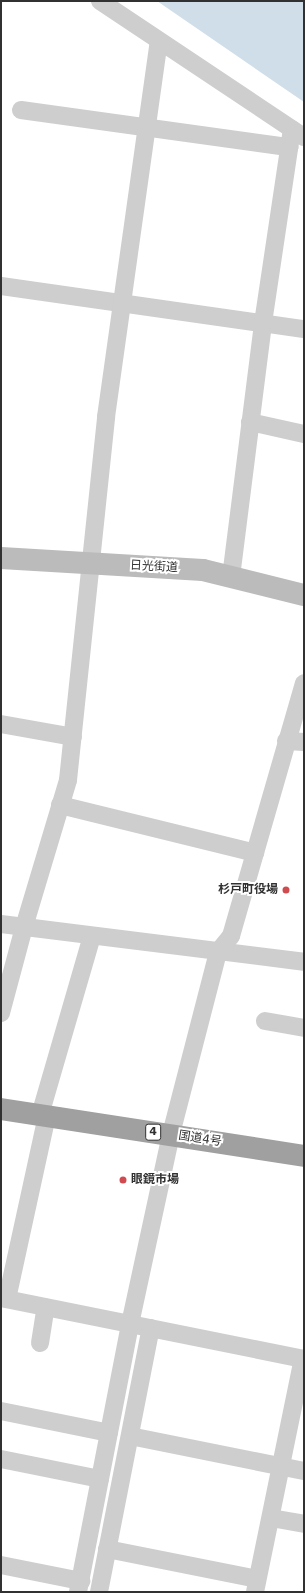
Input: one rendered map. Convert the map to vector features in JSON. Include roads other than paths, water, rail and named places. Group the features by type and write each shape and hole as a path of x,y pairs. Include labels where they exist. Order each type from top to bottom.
{"highway":[{"name":"国道4号","path":"1,1109 171,1134 304,1156"}],"main road":[{"name":"日光街道","path":"1,558 203,570 304,595"}],"street":[{"path":"100,1 159,42 298,133 289,147 263,323 231,577"},
{"path":"1,1013 24,927 68,780 92,564 106,417 159,42"},
{"path":"21,110 289,147"},
{"path":"1,286 304,329"},
{"path":"250,422 304,434"},
{"path":"1,1565 80,1586 130,1324 171,1134 218,952 232,936 286,741 304,683"},
{"path":"1,724 73,737"},
{"path":"286,741 304,742"},
{"path":"60,805 255,853"},
{"path":"1,924 304,962"},
{"path":"92,936 43,1116 4,1299 304,1359 256,1586 107,1549"},
{"path":"265,1022 304,1028"},
{"path":"40,1343 46,1307"},
{"path":"99,1592 151,1328"},
{"path":"1,1411 109,1433"},
{"path":"130,1436 304,1471"},
{"path":"1,1459 100,1479"},
{"path":"271,1518 304,1524"}],"place":[{"name":"杉戸町役場","path":"286,890"},
{"name":"眼鏡市場","path":"123,1180"}]}
